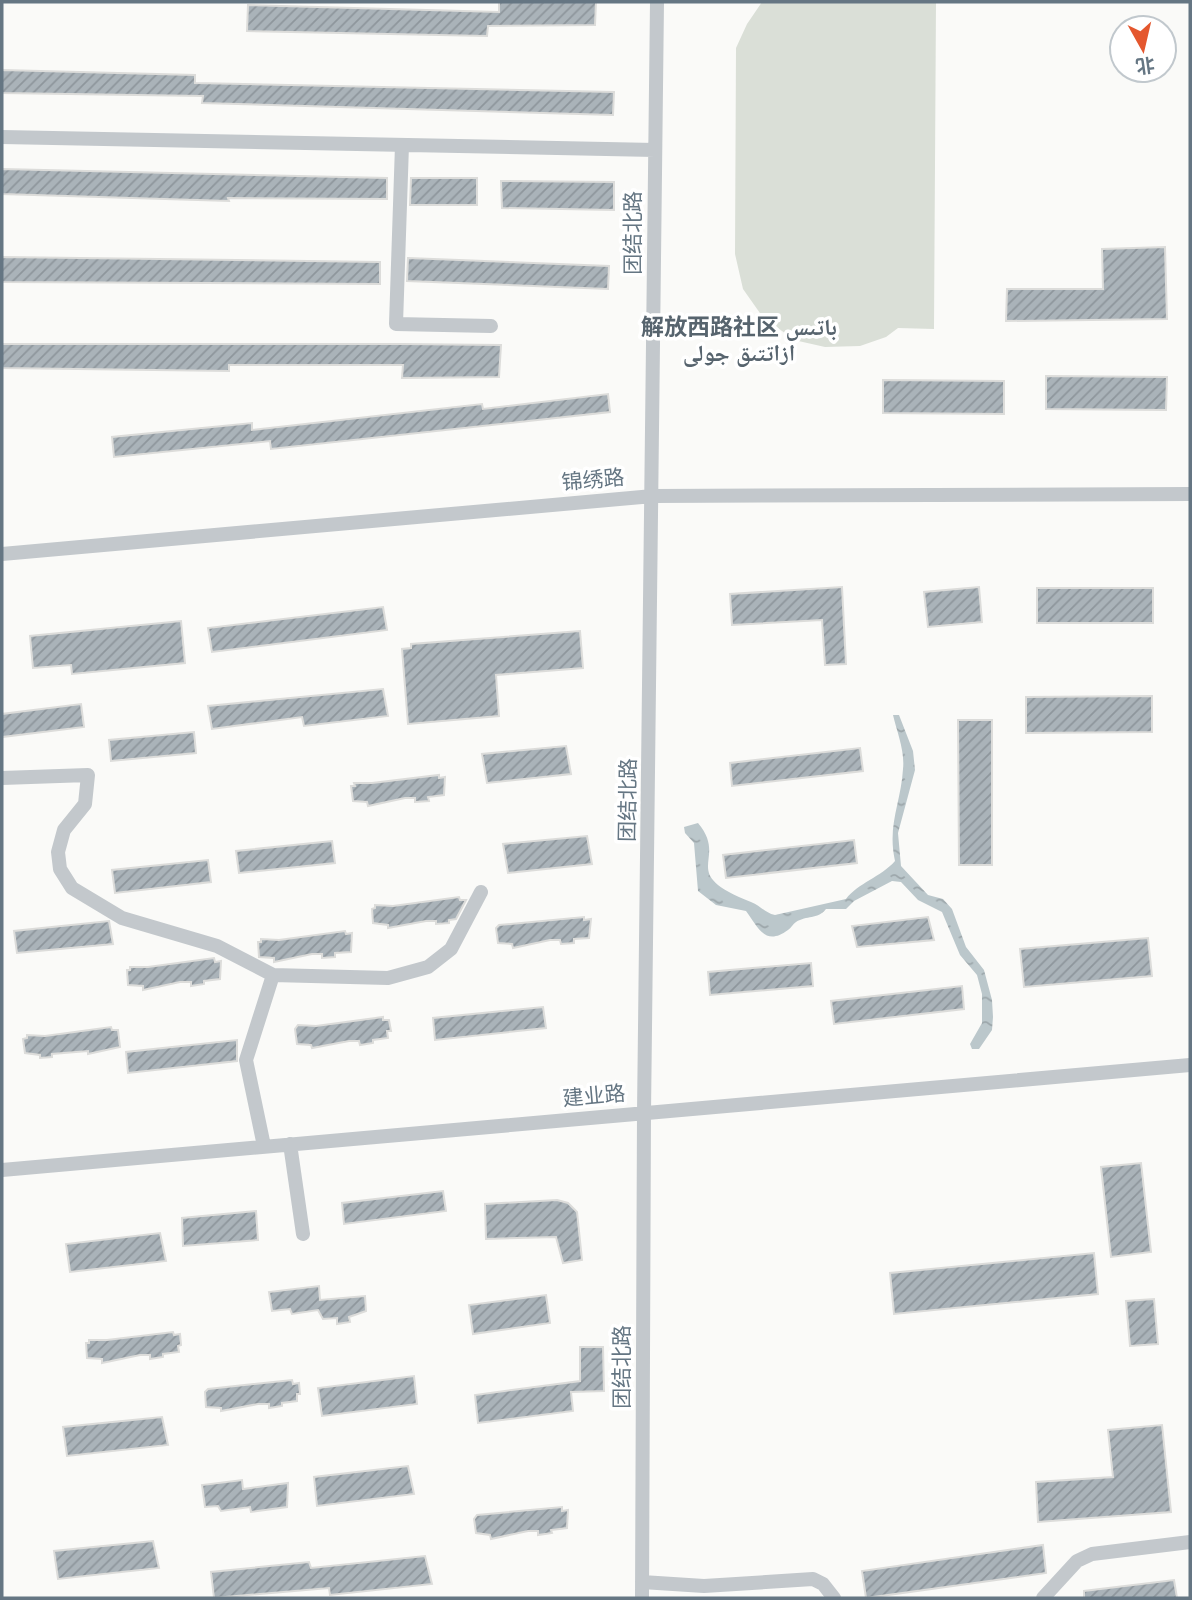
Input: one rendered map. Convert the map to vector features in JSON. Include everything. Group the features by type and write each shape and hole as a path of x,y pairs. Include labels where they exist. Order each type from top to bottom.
{"street":[{"name":"团结北路","path":"642,1598 644,1113 657,2"},
{"path":"2,137 655,150"},
{"path":"402,145 396,324 491,326"},
{"name":"锦绣路","path":"2,554 653,496 1190,494"},
{"path":"2,778 88,775 85,804 64,830 58,852 60,869 72,888 122,918 217,946 273,975 388,978 428,967 451,949 481,892"},
{"path":"264,1146 246,1060 273,975"},
{"name":"建业路","path":"2,1170 1190,1065"},
{"path":"290,1144 303,1234"},
{"path":"1043,1598 1077,1561 1092,1554 1190,1542"},
{"path":"642,1582 704,1586 813,1579 823,1584 834,1598"}],"shaded area":[{"path":"762,2 936,2 934,329 898,328 886,337 860,346 825,347 794,340 762,316 743,289 735,254 736,48 747,24"}],"water":[{"path":"893,715 899,715 913,751 915,770 898,833 901,866 928,895 943,899 952,909 966,947 984,970 992,1000 993,1017 992,1030 979,1049 972,1049 970,1044 982,1023 982,994 977,975 960,955 942,912 918,900 901,882 892,881 854,901 846,909 826,909 819,915 800,920 780,935 773,936 768,936 758,929 746,911 716,905 698,891 694,843 685,833 684,827 698,823 706,836 709,847 709,874 715,882 728,892 775,915 846,899 889,867 895,861 893,825 903,762"}],"building":[{"path":"499,2 596,2 595,25 488,26 487,36 247,31 248,5 499,12"},
{"path":"2,70 195,75 195,83 614,92 613,115 202,103 203,96 2,93"},
{"path":"2,169 387,178 387,199 228,198 229,201 2,194"},
{"path":"411,178 477,178 477,205 410,205"},
{"path":"501,181 614,182 614,210 502,208"},
{"path":"1165,247 1167,319 1006,321 1007,289 1103,289 1102,249"},
{"path":"2,257 380,262 380,284 2,282"},
{"path":"408,258 609,266 608,289 407,281"},
{"path":"2,344 501,345 499,377 402,378 403,365 229,365 229,371 2,368"},
{"path":"1046,376 1167,377 1166,410 1046,409"},
{"path":"883,380 1004,381 1004,414 883,413"},
{"path":"608,394 610,412 271,449 270,441 114,457 112,437 252,423 252,430 482,404 483,409"},
{"path":"842,587 846,664 825,665 822,620 732,625 730,594"},
{"path":"979,587 982,622 928,627 924,592"},
{"path":"1037,588 1153,588 1153,623 1037,623"},
{"path":"383,607 387,630 212,652 208,628"},
{"path":"181,621 185,663 72,674 71,665 33,668 30,636"},
{"path":"580,631 583,668 496,675 499,716 408,724 402,649 411,648 411,644"},
{"path":"383,689 388,716 304,726 302,717 212,729 208,706"},
{"path":"1152,696 1152,732 1026,733 1026,697"},
{"path":"81,704 84,727 2,737 2,714"},
{"path":"958,720 992,720 992,865 959,865"},
{"path":"194,732 196,753 111,761 109,740"},
{"path":"566,746 571,774 487,783 482,754"},
{"path":"860,748 863,771 732,786 730,763"},
{"path":"439,775 439,778 445,777 444,795 428,797 429,801 415,802 415,798 405,798 368,806 367,802 353,801 351,786 355,786 354,783"},
{"path":"587,836 592,864 508,873 503,844"},
{"path":"854,840 857,863 726,878 723,855"},
{"path":"332,841 335,863 239,873 236,851"},
{"path":"208,860 211,882 115,893 112,870"},
{"path":"459,897 460,900 466,900 456,919 449,920 449,923 436,924 436,921 426,921 388,928 388,925 373,923 372,909 375,905 393,906"},
{"path":"584,917 584,920 591,919 589,938 574,939 574,943 561,944 560,940 550,940 513,948 512,944 498,943 496,928 499,925"},
{"path":"928,917 934,940 857,947 852,926"},
{"path":"109,921 113,944 17,953 14,931"},
{"path":"345,931 346,934 352,933 351,952 335,953 335,957 322,958 322,954 312,954 274,962 274,958 259,957 258,942 261,942 261,939 279,940"},
{"path":"1148,938 1152,976 1024,987 1020,949"},
{"path":"214,958 215,962 221,961 220,979 191,986 191,982 180,982 143,990 143,986 128,985 127,970 130,970 130,967"},
{"path":"811,963 813,986 710,995 708,972"},
{"path":"962,986 964,1009 834,1024 831,1001"},
{"path":"543,1007 546,1028 435,1040 433,1018"},
{"path":"383,1017 383,1020 389,1020 391,1031 387,1031 388,1038 373,1040 373,1043 360,1045 359,1041 349,1041 312,1048 311,1045 297,1044 295,1029 298,1025 316,1026"},
{"path":"111,1027 112,1030 118,1030 120,1047 88,1054 88,1051 52,1054 52,1057 40,1058 40,1055 25,1053 23,1039 27,1038 27,1035 45,1036"},
{"path":"237,1040 237,1061 128,1073 126,1052"},
{"path":"1141,1163 1151,1252 1111,1257 1101,1167"},
{"path":"443,1191 446,1211 344,1224 342,1203"},
{"path":"557,1200 568,1203 577,1212 582,1260 563,1263 556,1237 486,1239 485,1204"},
{"path":"256,1211 258,1240 183,1246 182,1218"},
{"path":"160,1233 166,1261 70,1272 66,1244"},
{"path":"1094,1253 1098,1294 894,1314 890,1273"},
{"path":"319,1286 320,1300 365,1296 366,1311 349,1317 350,1322 337,1324 337,1318 323,1319 318,1310 292,1314 290,1309 272,1311 269,1292"},
{"path":"546,1295 550,1323 473,1334 469,1305"},
{"path":"1154,1299 1158,1344 1130,1346 1126,1301"},
{"path":"173,1332 174,1335 180,1334 179,1352 163,1354 163,1357 150,1359 150,1355 140,1355 102,1363 102,1359 87,1358 86,1343 89,1343 89,1340"},
{"path":"580,1347 603,1347 604,1391 571,1392 573,1411 478,1423 475,1395 580,1381"},
{"path":"414,1376 417,1404 322,1416 318,1388"},
{"path":"292,1380 293,1384 299,1383 300,1394 297,1394 297,1401 282,1403 282,1406 269,1408 269,1404 258,1404 221,1411 221,1408 206,1407 205,1392 208,1389"},
{"path":"162,1417 168,1445 67,1456 63,1427"},
{"path":"1162,1425 1171,1512 1038,1522 1036,1482 1113,1477 1108,1430"},
{"path":"408,1466 414,1494 317,1506 314,1477"},
{"path":"242,1480 243,1489 288,1483 287,1507 251,1512 250,1507 221,1511 218,1506 205,1507 202,1485"},
{"path":"562,1507 562,1511 568,1510 567,1528 551,1530 552,1533 538,1535 538,1531 528,1531 491,1539 490,1535 476,1533 474,1519 477,1515"},
{"path":"153,1541 159,1568 58,1579 54,1551"},
{"path":"1043,1545 1046,1573 866,1598 862,1571"},
{"path":"425,1556 432,1584 330,1595 329,1588 214,1598 211,1572 309,1562 311,1568"},
{"path":"1174,1580 1177,1598 1084,1598 1084,1591"}],"district":[{"name":"解放西路社区 باتىس ازاتتىق جولى","path":"739,340"}]}
